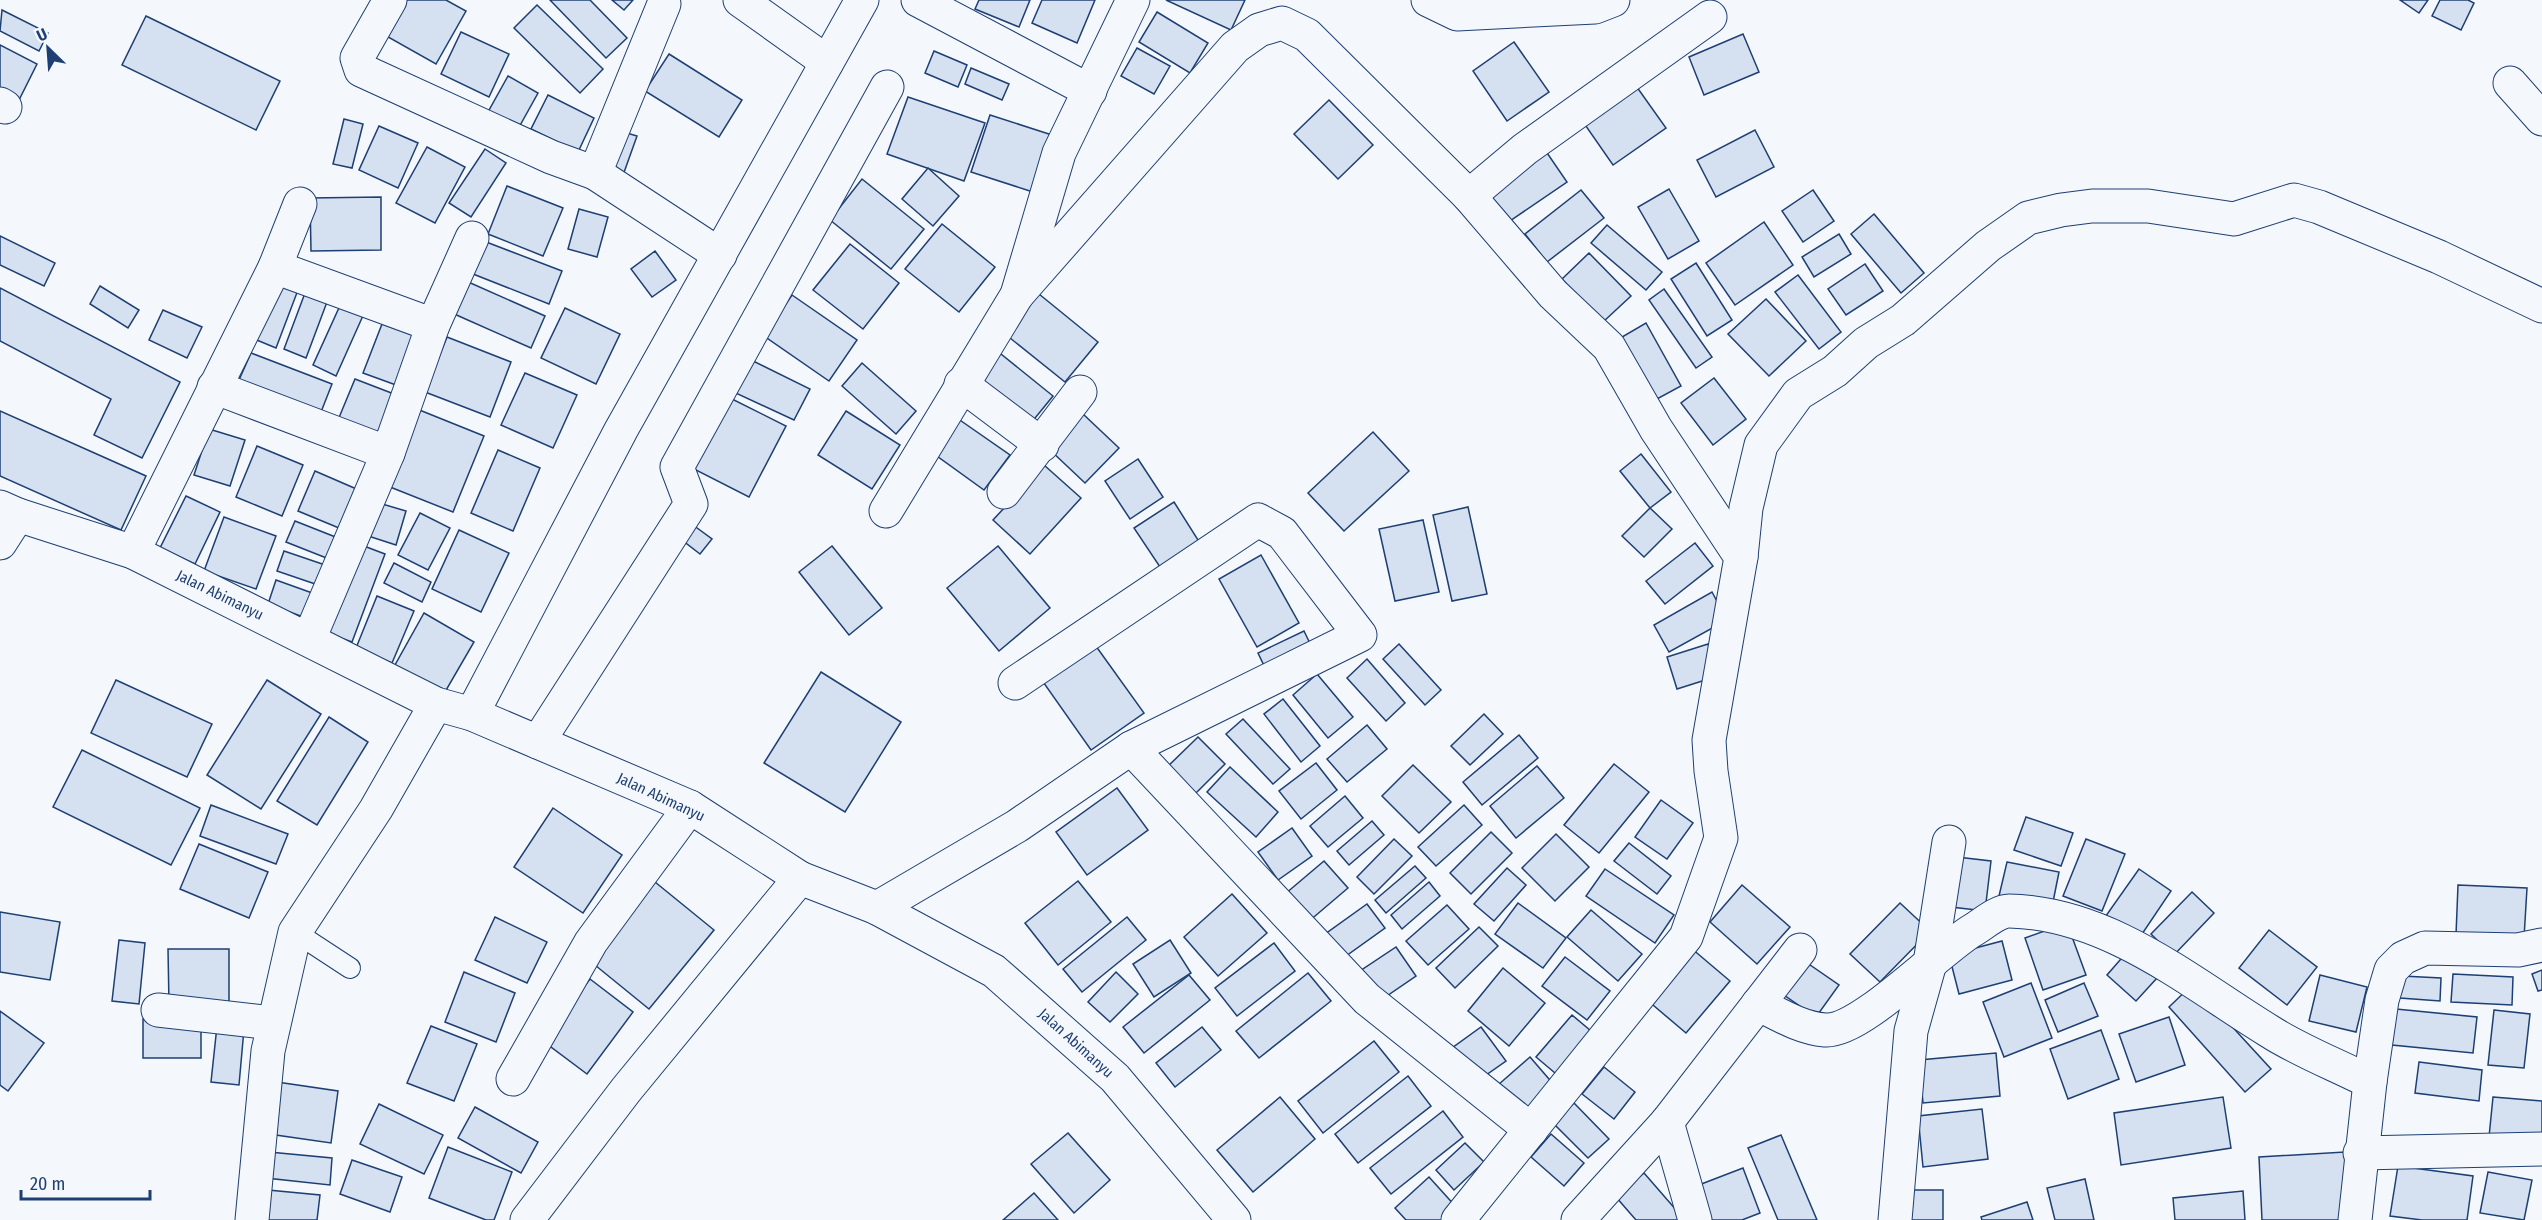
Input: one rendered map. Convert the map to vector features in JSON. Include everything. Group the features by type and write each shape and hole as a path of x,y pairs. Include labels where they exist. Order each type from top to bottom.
{"street":[{"path":"390,0 357,58 361,70 551,157 595,173 720,255"},
{"path":"741,0 828,62"},
{"path":"472,714 621,430 862,0"},
{"path":"918,0 1090,91"},
{"path":"1017,295 1059,153 1133,0"},
{"path":"1428,0 1458,14 1595,7 1613,0"},
{"path":"595,173 664,4"},
{"path":"1469,196 1525,149 1710,17"},
{"path":"886,512 961,384 1017,295 1235,47 1259,30 1282,23 1307,35 1469,196 1553,294 1609,347 1656,429 1741,558"},
{"path":"2510,83 2542,119"},
{"path":"538,742 692,504 677,467 887,87"},
{"path":"1458,1220 1686,937 1720,838 1709,740 1741,558 1746,508 1761,445 1798,394 1834,371 1866,343 1904,320 1988,246 2028,218 2092,206 2148,206 2234,219 2294,200 2319,207 2439,257 2542,306"},
{"path":"133,552 274,267 300,204"},
{"path":"309,639 388,453 433,325 472,238"},
{"path":"274,267 433,325"},
{"path":"961,384 1042,445"},
{"path":"214,387 388,453"},
{"path":"1004,492 1042,445 1080,392"},
{"path":"0,543 9,511"},
{"name":"Jalan Abimanyu","path":"9,511 133,552 436,704 472,714 690,807 800,878 877,908 994,971 1115,1078 1234,1220"},
{"path":"877,908 1017,826 1131,748 1360,635 1282,533 1258,520 1015,682"},
{"path":"252,1220 262,1096 272,1023 286,982 295,932 376,809 436,704"},
{"path":"1131,748 1367,999 1532,1130"},
{"path":"513,1079 591,942 690,807"},
{"path":"1894,1220 1911,1031 1930,963 1949,842"},
{"path":"527,1220 626,1090 800,878"},
{"path":"1758,1004 1801,1026 1828,1031 1854,1023 1956,941 2005,911 2055,915 2092,927 2189,977 2270,1032 2370,1082"},
{"path":"2355,1220 2360,1153 2370,1082 2382,1000 2391,970 2403,958 2425,948 2518,950 2542,945"},
{"path":"1578,1220 1667,1122 1800,950"},
{"path":"158,1010 272,1023"},
{"path":"1667,1122 1695,1220"},
{"path":"2360,1153 2542,1149"}],"lane":[{"path":"295,932 350,968"}],"building":[{"path":"400,0 446,0 466,11 436,64 381,33"},
{"path":"550,0 590,0 627,38 606,58"},
{"path":"612,0 633,0 624,10"},
{"path":"979,0 1030,0 1019,27 975,9"},
{"path":"1042,0 1095,0 1077,43 1032,23"},
{"path":"1166,0 1245,0 1231,30"},
{"path":"2400,0 2428,0 2419,13"},
{"path":"2440,0 2468,0 2474,3 2461,30 2432,16"},
{"path":"537,5 603,69 580,93 514,28"},
{"path":"2,10 48,33 39,51 0,31"},
{"path":"1157,12 1208,43 1190,73 1139,42"},
{"path":"146,16 280,81 256,130 122,65"},
{"path":"461,32 509,54 489,97 441,74"},
{"path":"1743,34 1759,72 1704,95 1689,57"},
{"path":"1514,42 1549,92 1507,121 1473,71"},
{"path":"0,45 37,64 19,100 0,90"},
{"path":"1137,48 1170,66 1154,94 1121,76"},
{"path":"934,51 967,65 958,87 925,73"},
{"path":"669,54 742,100 719,137 645,91"},
{"path":"971,68 1009,84 1002,100 965,84"},
{"path":"508,76 538,93 518,129 488,112"},
{"path":"1634,83 1666,128 1613,165 1581,119"},
{"path":"548,95 594,118 578,152 531,129"},
{"path":"908,97 985,123 964,181 887,154"},
{"path":"1329,100 1373,145 1338,179 1294,134"},
{"path":"990,115 1052,135 1033,192 971,172"},
{"path":"344,119 363,124 352,168 333,164"},
{"path":"379,126 418,143 398,188 359,170"},
{"path":"1755,130 1774,167 1716,197 1697,160"},
{"path":"620,131 637,136 622,178 605,172"},
{"path":"427,147 465,167 435,223 396,203"},
{"path":"1543,147 1567,182 1504,225 1480,190"},
{"path":"485,149 506,163 471,217 449,203"},
{"path":"928,168 959,196 933,226 902,199"},
{"path":"862,179 924,229 891,269 830,220"},
{"path":"507,186 563,208 543,256 488,234"},
{"path":"1669,189 1699,241 1668,259 1638,207"},
{"path":"1581,190 1604,218 1547,262 1525,234"},
{"path":"1813,190 1834,221 1803,242 1782,211"},
{"path":"381,197 381,250 311,251 310,198"},
{"path":"579,209 608,217 597,257 568,249"},
{"path":"1874,214 1924,273 1901,293 1851,234"},
{"path":"1764,222 1793,265 1735,305 1706,263"},
{"path":"942,224 995,267 959,312 905,269"},
{"path":"1607,225 1662,272 1646,290 1591,243"},
{"path":"1839,234 1851,254 1814,277 1802,257"},
{"path":"0,236 55,263 44,286 0,265"},
{"path":"481,240 562,271 549,304 468,272"},
{"path":"850,244 899,283 863,329 813,290"},
{"path":"655,251 676,280 652,297 631,269"},
{"path":"1589,253 1631,296 1603,322 1562,279"},
{"path":"1696,263 1732,320 1707,336 1671,279"},
{"path":"1865,264 1883,291 1846,315 1828,289"},
{"path":"1798,275 1841,332 1819,349 1775,292"},
{"path":"274,280 298,290 276,348 252,338"},
{"path":"466,281 545,316 531,348 452,313"},
{"path":"100,286 139,310 128,328 90,304"},
{"path":"0,288 180,382 142,458 94,435 111,399 0,341"},
{"path":"1664,289 1712,357 1696,368 1649,300"},
{"path":"305,293 327,302 306,358 284,349"},
{"path":"1039,294 1098,342 1065,382 1005,334"},
{"path":"792,295 857,340 829,381 764,336"},
{"path":"343,299 366,309 336,376 313,365"},
{"path":"1766,299 1806,341 1769,376 1728,334"},
{"path":"565,308 620,334 596,384 541,358"},
{"path":"163,310 202,327 187,358 149,340"},
{"path":"1646,323 1681,386 1657,399 1622,337"},
{"path":"382,324 415,336 396,385 363,373"},
{"path":"447,337 511,362 490,417 425,392"},
{"path":"996,350 1053,396 1031,423 973,378"},
{"path":"251,353 332,384 321,412 239,380"},
{"path":"743,356 810,389 794,420 727,389"},
{"path":"862,363 916,411 896,434 842,386"},
{"path":"525,373 577,395 553,448 501,425"},
{"path":"1714,378 1746,419 1713,445 1681,403"},
{"path":"355,379 394,394 378,436 338,420"},
{"path":"724,395 786,426 749,497 688,466"},
{"path":"412,407 484,436 453,512 380,483"},
{"path":"0,411 146,476 121,530 0,476"},
{"path":"846,411 900,445 872,489 818,455"},
{"path":"1083,414 1119,448 1085,483 1049,449"},
{"path":"954,416 1010,455 984,490 930,451"},
{"path":"209,429 245,440 230,486 194,475"},
{"path":"1373,432 1409,471 1344,531 1308,493"},
{"path":"257,446 303,465 282,516 236,497"},
{"path":"498,450 540,468 513,531 471,513"},
{"path":"1641,454 1671,492 1650,508 1620,471"},
{"path":"1138,459 1163,497 1130,519 1105,481"},
{"path":"1044,465 1081,498 1030,554 993,520"},
{"path":"315,471 368,494 351,533 298,511"},
{"path":"186,496 220,512 195,564 160,548"},
{"path":"372,501 406,511 396,545 362,534"},
{"path":"1174,502 1205,551 1166,576 1134,528"},
{"path":"1468,507 1487,594 1452,601 1433,515"},
{"path":"1650,508 1672,529 1644,557 1622,536"},
{"path":"420,513 450,528 428,570 398,555"},
{"path":"224,517 276,536 256,589 204,571"},
{"path":"1423,520 1439,592 1395,601 1379,529"},
{"path":"295,521 338,538 329,559 286,542"},
{"path":"693,525 712,539 700,554 682,540"},
{"path":"459,530 509,553 481,612 432,589"},
{"path":"356,543 385,554 352,642 324,632"},
{"path":"1695,543 1713,566 1665,604 1646,581"},
{"path":"832,546 882,608 849,635 799,572"},
{"path":"998,546 1050,608 999,651 947,588"},
{"path":"284,551 334,568 327,588 277,571"},
{"path":"1261,555 1299,623 1257,647 1219,579"},
{"path":"394,563 431,582 422,602 384,583"},
{"path":"276,580 315,594 306,618 268,604"},
{"path":"1712,592 1727,620 1669,652 1654,625"},
{"path":"377,596 414,611 392,663 356,648"},
{"path":"424,613 474,642 445,692 395,665"},
{"path":"1304,631 1316,656 1270,678 1258,653"},
{"path":"1093,642 1144,713 1091,750 1041,679"},
{"path":"1399,644 1441,690 1425,705 1383,659"},
{"path":"1708,644 1718,676 1677,689 1667,657"},
{"path":"1367,659 1405,703 1386,721 1347,678"},
{"path":"821,672 901,722 845,812 764,763"},
{"path":"1317,674 1353,717 1328,738 1293,695"},
{"path":"116,680 212,724 187,777 91,733"},
{"path":"267,680 321,714 261,809 207,775"},
{"path":"1283,699 1320,746 1301,762 1264,714"},
{"path":"1484,714 1503,734 1470,765 1451,746"},
{"path":"329,717 368,742 317,825 277,801"},
{"path":"1243,719 1290,769 1273,784 1226,734"},
{"path":"1367,725 1387,749 1347,782 1327,759"},
{"path":"1519,735 1538,758 1482,805 1463,782"},
{"path":"1198,737 1225,764 1190,799 1163,771"},
{"path":"82,750 200,808 171,865 53,807"},
{"path":"1316,763 1337,790 1301,819 1279,791"},
{"path":"1614,764 1649,792 1599,853 1564,825"},
{"path":"1413,765 1451,802 1419,833 1382,796"},
{"path":"1537,766 1564,798 1516,838 1490,806"},
{"path":"1230,767 1278,812 1256,837 1207,792"},
{"path":"1117,788 1148,830 1087,875 1056,832"},
{"path":"1345,796 1363,818 1328,847 1310,826"},
{"path":"1661,800 1693,823 1667,859 1635,837"},
{"path":"211,805 288,834 276,864 200,836"},
{"path":"1464,805 1482,825 1436,866 1418,847"},
{"path":"553,808 622,855 583,913 514,867"},
{"path":"2026,817 2073,833 2061,866 2014,850"},
{"path":"1372,821 1384,835 1349,865 1337,851"},
{"path":"1292,828 1312,856 1278,880 1258,852"},
{"path":"1491,832 1512,853 1471,894 1450,873"},
{"path":"1556,834 1589,867 1555,901 1522,868"},
{"path":"1394,839 1412,856 1374,894 1357,877"},
{"path":"2086,839 2125,854 2102,911 2063,896"},
{"path":"1629,843 1671,876 1657,894 1614,861"},
{"path":"199,844 268,872 249,918 180,889"},
{"path":"1957,857 1991,861 1985,911 1951,907"},
{"path":"1324,861 1348,888 1308,922 1285,894"},
{"path":"2007,862 2059,872 2052,907 1999,896"},
{"path":"1415,866 1426,878 1386,913 1375,900"},
{"path":"1507,868 1526,885 1494,921 1474,904"},
{"path":"1605,869 1674,915 1655,943 1586,896"},
{"path":"2139,869 2171,891 2136,943 2103,920"},
{"path":"1078,881 1111,922 1058,965 1025,923"},
{"path":"655,882 714,930 649,1009 590,961"},
{"path":"1429,882 1440,896 1402,929 1391,915"},
{"path":"1742,885 1790,927 1757,964 1710,922"},
{"path":"2458,885 2527,888 2524,938 2456,935"},
{"path":"2192,892 2214,913 2173,956 2151,934"},
{"path":"1232,894 1267,933 1218,976 1184,937"},
{"path":"1518,903 1566,938 1543,968 1495,934"},
{"path":"1900,903 1930,931 1880,982 1850,954"},
{"path":"1367,904 1385,928 1339,961 1321,937"},
{"path":"1447,905 1469,929 1428,965 1406,941"},
{"path":"1591,910 1642,954 1618,981 1567,937"},
{"path":"0,912 60,922 50,980 0,972"},
{"path":"495,917 547,942 527,983 475,960"},
{"path":"1127,917 1146,940 1082,992 1063,969"},
{"path":"2067,923 2086,975 2043,990 2025,938"},
{"path":"1479,927 1498,946 1455,988 1436,968"},
{"path":"2269,930 2317,967 2287,1005 2239,968"},
{"path":"119,940 145,943 139,1004 112,1001"},
{"path":"1170,940 1191,973 1154,997 1133,964"},
{"path":"2002,941 2012,980 1959,994 1949,955"},
{"path":"1274,943 1295,971 1237,1016 1215,988"},
{"path":"1396,947 1416,976 1378,1002 1357,973"},
{"path":"1691,948 1730,981 1686,1033 1647,1000"},
{"path":"168,949 229,949 229,1004 169,1004"},
{"path":"2127,952 2157,978 2136,1001 2107,975"},
{"path":"1565,957 1610,991 1587,1020 1542,986"},
{"path":"1800,958 1839,985 1816,1017 1778,991"},
{"path":"1503,968 1545,1003 1509,1046 1468,1011"},
{"path":"2542,970 2542,990 2538,991 2532,974"},
{"path":"464,972 515,993 496,1042 445,1022"},
{"path":"1116,972 1138,994 1110,1022 1088,1002"},
{"path":"1308,973 1331,1001 1259,1058 1236,1031"},
{"path":"2453,974 2513,977 2512,1005 2451,1002"},
{"path":"1189,975 1210,1000 1144,1053 1123,1027"},
{"path":"2320,975 2367,987 2356,1032 2309,1021"},
{"path":"2402,976 2441,978 2440,1001 2400,998"},
{"path":"590,979 633,1012 587,1074 543,1041"},
{"path":"2031,983 2052,1038 2004,1057 1983,1002"},
{"path":"2084,983 2098,1016 2058,1032 2045,1000"},
{"path":"2193,984 2271,1069 2245,1092 2169,1007"},
{"path":"2396,1009 2477,1017 2473,1053 2392,1045"},
{"path":"2494,1010 2530,1014 2524,1068 2488,1065"},
{"path":"0,1011 44,1043 8,1091 0,1085"},
{"path":"1572,1015 1597,1036 1561,1078 1536,1057"},
{"path":"2169,1017 2185,1065 2136,1082 2119,1034"},
{"path":"143,1019 201,1020 201,1058 143,1058"},
{"path":"217,1026 244,1029 239,1085 211,1082"},
{"path":"431,1026 477,1044 454,1101 407,1083"},
{"path":"1202,1027 1221,1050 1175,1087 1156,1063"},
{"path":"1481,1027 1506,1061 1476,1082 1452,1048"},
{"path":"2101,1030 2119,1079 2068,1099 2050,1049"},
{"path":"1374,1041 1399,1072 1323,1133 1298,1101"},
{"path":"1996,1053 2000,1096 1923,1103 1919,1060"},
{"path":"1530,1057 1555,1086 1523,1114 1498,1085"},
{"path":"2419,1062 2482,1070 2479,1101 2415,1093"},
{"path":"1604,1067 1635,1092 1614,1119 1582,1094"},
{"path":"1408,1076 1431,1106 1358,1163 1335,1134"},
{"path":"270,1081 338,1091 331,1143 262,1133"},
{"path":"1280,1097 1315,1139 1253,1192 1217,1150"},
{"path":"2223,1097 2231,1148 2121,1165 2114,1113"},
{"path":"2493,1097 2542,1101 2542,1141 2489,1137"},
{"path":"1574,1103 1609,1139 1588,1158 1553,1123"},
{"path":"379,1104 443,1135 424,1174 360,1144"},
{"path":"475,1107 538,1142 521,1173 458,1138"},
{"path":"1982,1109 1988,1159 1923,1167 1918,1116"},
{"path":"1443,1111 1463,1137 1391,1194 1370,1168"},
{"path":"1068,1133 1110,1180 1074,1213 1031,1164"},
{"path":"1551,1134 1584,1163 1564,1186 1531,1157"},
{"path":"1781,1135 1817,1220 1778,1220 1748,1148"},
{"path":"1465,1143 1484,1162 1454,1190 1436,1170"},
{"path":"448,1147 512,1172 494,1220 486,1220 429,1198"},
{"path":"269,1152 332,1158 330,1185 266,1178"},
{"path":"2345,1152 2348,1220 2262,1220 2259,1157"},
{"path":"352,1160 402,1177 390,1212 340,1194"},
{"path":"2398,1166 2473,1176 2467,1220 2422,1220 2390,1216"},
{"path":"1743,1168 1760,1213 1742,1220 1704,1220 1691,1188"},
{"path":"2488,1172 2532,1180 2524,1220 2480,1213"},
{"path":"1644,1173 1684,1219 1636,1220 1616,1197"},
{"path":"1429,1177 1457,1208 1445,1220 1406,1220 1395,1208"},
{"path":"2085,1179 2094,1220 2055,1220 2047,1188"},
{"path":"268,1190 320,1195 317,1220 265,1220"},
{"path":"1912,1190 1943,1190 1943,1220 1911,1220"},
{"path":"2243,1191 2245,1220 2175,1220 2173,1198"},
{"path":"1034,1193 1058,1220 1003,1220"},
{"path":"2027,1202 2033,1220 1982,1220 1981,1217"}]}
